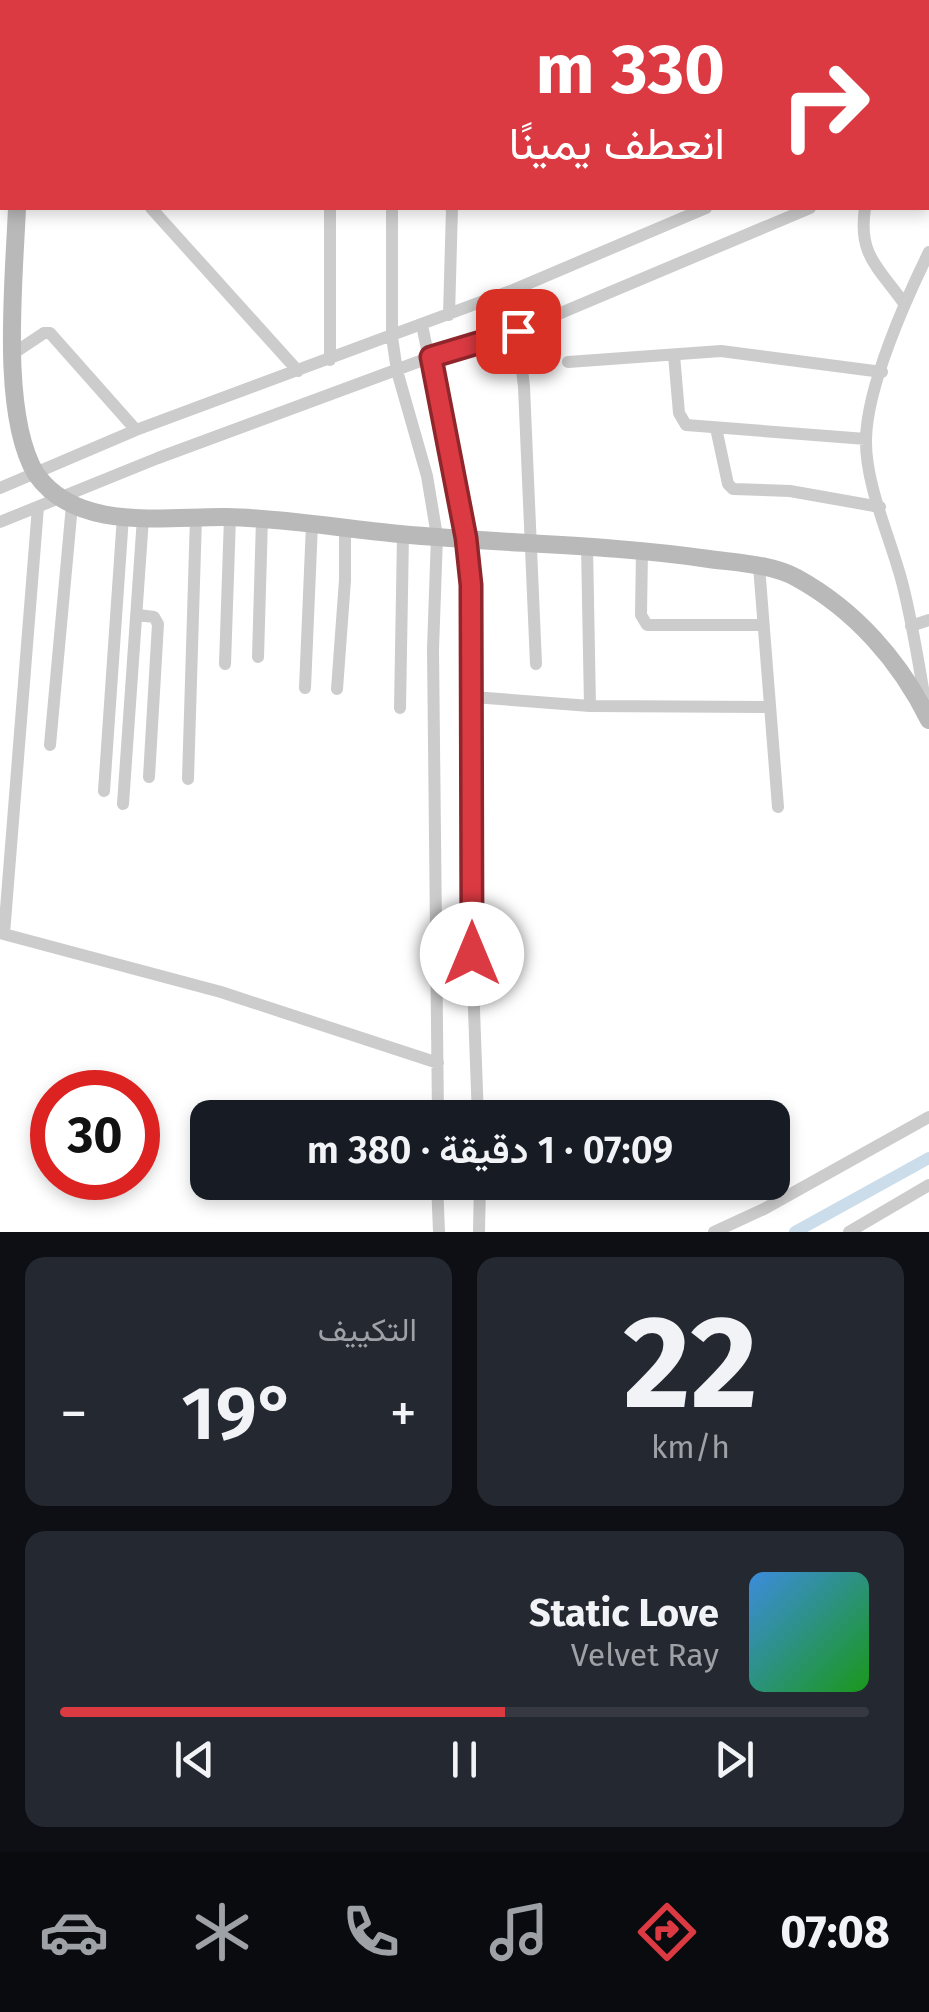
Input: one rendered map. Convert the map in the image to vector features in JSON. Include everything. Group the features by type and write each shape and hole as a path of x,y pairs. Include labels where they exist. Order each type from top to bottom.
{"street":[{"path":"17,210 10,402 19,442 36,474 65,501 143,518 262,519 403,535 642,550 759,566 796,578 852,617 881,644 928,718"},
{"path":"153,210 298,370"},
{"path":"330,210 330,360"},
{"path":"392,210 392,336 421,450 436,536 438,1100"},
{"path":"449,314 452,210"},
{"path":"0,488 136,430 512,290 698,210"},
{"path":"0,522 65,501 431,357 518,331 805,210"},
{"path":"865,210 863,244 903,302"},
{"path":"927,259 903,302 866,439 912,626 928,718"},
{"path":"512,290 532,542 536,664"},
{"path":"422,324 466,538 471,585 472,954 477,1100"},
{"path":"11,355 44,333 50,334 136,430"},
{"path":"568,362 721,351 882,372"},
{"path":"674,355 681,420 695,427 866,439"},
{"path":"716,428 728,484 733,488 790,491 880,507"},
{"path":"50,744 65,501"},
{"path":"38,507 2,934 221,992 438,1063"},
{"path":"104,791 123,516"},
{"path":"188,779 196,517"},
{"path":"225,664 230,517"},
{"path":"123,804 143,518"},
{"path":"258,657 262,519"},
{"path":"305,688 312,524"},
{"path":"336,689 345,528"},
{"path":"400,708 403,535"},
{"path":"587,546 590,706"},
{"path":"642,550 641,615 647,625 762,624"},
{"path":"759,566 778,807"},
{"path":"138,615 158,620 149,776"},
{"path":"912,626 929,620"},
{"path":"473,696 590,706 770,707"},
{"path":"714,1232 929,1117"},
{"path":"849,1232 929,1185"},
{"path":"438,1200 438,1232"},
{"path":"480,1200 480,1232"}],"waterway":[{"path":"795,1232 929,1158"}],"route":[{"path":"472,954 471,585 466,538 431,357 518,331"}]}
